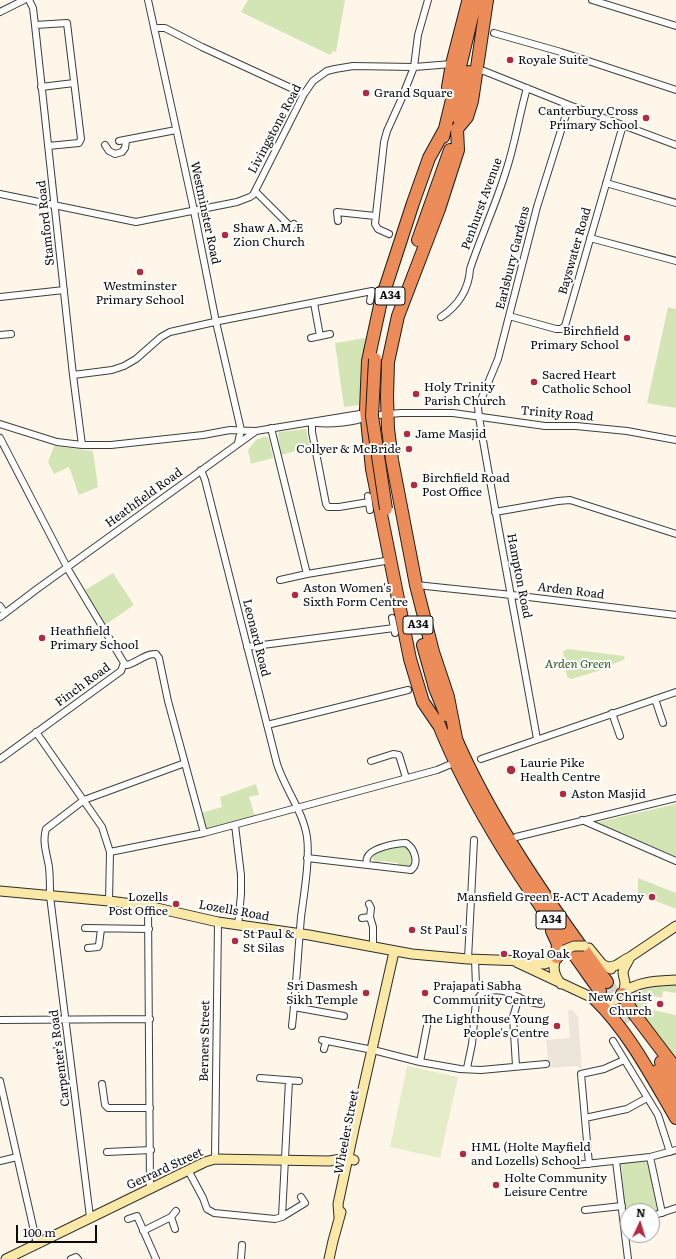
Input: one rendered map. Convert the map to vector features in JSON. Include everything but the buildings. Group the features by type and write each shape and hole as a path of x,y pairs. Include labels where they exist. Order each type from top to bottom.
{"highway":[{"path":"368,416 372,388 439,209 458,150 449,127 445,106 452,64 469,0"},
{"name":"A34","path":"449,127 476,0"},
{"name":"A34","path":"482,0 467,81 449,127 423,206 411,235 386,308 376,352 382,360 372,416 390,509 419,629 435,688 456,738 459,757 472,794 511,860 601,991"},
{"path":"440,727 423,702 410,659 372,469 368,416 368,361 381,301 429,158 449,127 467,117 472,101 487,0"},
{"path":"370,447 383,425 385,414 387,390 382,360"},
{"path":"385,414 392,460 416,585 433,652 448,697 456,738"},
{"name":"A34","path":"390,509 400,589 416,660 440,727 481,790 512,843 553,907 601,991"},
{"path":"459,757 477,766 516,837 586,947"},
{"path":"472,794 474,812 480,824 554,934 558,944 559,955"},
{"path":"601,991 604,1008 632,1047 676,1118"},
{"path":"623,994 632,1011 676,1069"},
{"path":"676,1083 628,1022 676,1100"}],"main road":[{"name":"Lozells Road","path":"0,891 148,906 238,926 300,934 394,952 432,956 512,960 545,964 574,946 586,947"},
{"path":"607,967 616,967 623,960 630,957 676,926"},
{"path":"586,947 602,964 616,970 625,980 647,982 676,980"},
{"name":"Wheeler Street","path":"329,1259 339,1217 338,1204 354,1147 358,1143 369,1084 373,1050 394,952"},
{"path":"559,955 554,964 555,974 561,984"},
{"path":"623,994 625,980 624,971 630,957"},
{"name":"Lozells Road","path":"512,960 561,984 601,991 604,1002 614,1001 630,988 647,982"},
{"name":"Wheeler Street","path":"350,1161 370,1058 373,1050"},
{"name":"Gerrard Street","path":"6,1259 205,1162 216,1159 350,1161"}],"street":[{"path":"0,12 24,0"},
{"name":"Stamford Road","path":"29,0 33,8 82,445"},
{"name":"Westminster Road","path":"148,0 194,211 216,322 241,430 238,443"},
{"path":"389,234 378,229 375,224 385,137 414,66 418,35 428,0"},
{"path":"592,0 676,26"},
{"path":"35,25 67,23 81,139 79,143 48,146"},
{"path":"154,28 165,28 202,47 304,94"},
{"path":"494,33 561,52 676,90"},
{"name":"Livingstone Road","path":"0,194 136,222 237,202 250,197 255,191 304,94 313,81 327,71 353,66 414,66 452,64"},
{"path":"477,70 484,71 676,145"},
{"path":"41,87 74,83"},
{"name":"Penhurst Avenue","path":"441,318 466,291 470,269 507,170 518,132 520,115 527,88"},
{"name":"Earlsbury Gardens","path":"479,417 478,407 498,359 537,207 569,105"},
{"name":"Bayswater Road","path":"509,316 556,329 561,329 565,326 623,125"},
{"path":"105,145 109,151 115,154 122,152 125,148 122,141 176,130"},
{"path":"606,183 676,204"},
{"path":"255,191 291,227 294,224"},
{"path":"338,221 337,212 376,216"},
{"path":"590,238 676,261"},
{"path":"0,297 64,290"},
{"path":"73,374 112,370 124,366 136,359 161,337 170,332 372,291 370,301"},
{"path":"314,303 320,336"},
{"path":"0,335 11,334"},
{"path":"311,338 330,334"},
{"name":"Trinity Road","path":"368,416 385,414 453,413 545,426 576,426 627,431 676,440"},
{"name":"Heathfield Road","path":"3,615 256,431 312,422 324,424 350,421 368,416"},
{"name":"Hampton Road","path":"479,417 537,739"},
{"path":"312,422 317,465 328,507 339,507 368,499 370,510"},
{"path":"0,424 57,442 111,446 203,435 230,434 241,430 256,431"},
{"path":"271,428 307,574"},
{"name":"Finch Road","path":"0,438 67,567 124,663 121,671 0,759"},
{"name":"Leonard Road","path":"201,470 205,480 266,725 281,776 298,809 307,838 307,858 292,1026"},
{"path":"495,512 570,500 676,534"},
{"path":"280,580 390,560"},
{"name":"Arden Road","path":"416,585 676,615"},
{"path":"0,606 3,615"},
{"path":"247,647 394,630 392,618"},
{"path":"124,663 127,665 131,664 152,654 156,654 159,658 204,833"},
{"path":"266,725 408,690"},
{"path":"481,759 676,692"},
{"path":"655,699 663,723"},
{"path":"612,713 620,736"},
{"path":"36,732 102,827 110,852 109,901"},
{"path":"371,761 393,754 399,755 406,778"},
{"path":"110,852 204,833 298,809 440,769 459,757"},
{"path":"84,800 185,763"},
{"path":"516,837 676,798"},
{"name":"Carpenter's Road","path":"84,800 46,829 44,842 49,868 50,896 90,1217"},
{"path":"582,820 676,861"},
{"path":"235,825 241,875 238,926"},
{"path":"474,840 475,885 471,959 476,987"},
{"path":"307,858 367,865 411,870 415,867 416,863 412,848 406,843 378,849 371,853 367,858 367,865"},
{"path":"474,850 482,851"},
{"path":"369,904 371,908 370,917 373,928 373,947"},
{"path":"148,906 151,1150 150,1189"},
{"path":"362,918 370,917"},
{"name":"Berners Street","path":"216,1159 218,922"},
{"path":"85,928 149,929"},
{"path":"88,948 98,947 101,929"},
{"path":"467,1068 472,1044 475,1006 479,995 488,990 498,989 509,992 534,1004 541,1004"},
{"path":"516,1066 512,1017 519,997"},
{"path":"294,1007 344,1016"},
{"path":"0,1020 150,1020"},
{"path":"420,1062 427,1026"},
{"path":"324,1049 324,1041 373,1050 420,1062 460,1069 467,1068 481,1070 546,1064"},
{"path":"576,1165 650,1157 673,1151 658,1115 613,1041"},
{"path":"589,1164 580,1074 604,1069 624,1060"},
{"path":"260,1078 299,1081"},
{"path":"0,1080 17,1157 40,1242"},
{"path":"282,1217 289,1080"},
{"path":"102,1084 105,1104 108,1108 150,1108"},
{"path":"585,1118 627,1109 647,1098"},
{"path":"107,1152 151,1150"},
{"path":"0,1161 17,1157"},
{"path":"650,1157 662,1213 676,1208"},
{"path":"616,1161 622,1203"},
{"path":"188,1170 203,1198 207,1209 214,1213 275,1219 282,1217 305,1203 301,1197"},
{"path":"585,1210 620,1206"},
{"path":"143,1231 171,1217 176,1211"},
{"path":"128,1219 137,1216 156,1259"},
{"path":"171,1217 176,1229"},
{"path":"627,1243 628,1259"},
{"path":"241,1259 242,1245"},
{"path":"71,1259 76,1257 78,1259"}],"green space":[{"path":"248,0 345,0 336,52 333,51 330,55 241,12"},
{"path":"668,307 676,309 676,408 647,403"},
{"path":"366,338 359,405 344,407 335,343"},
{"path":"306,429 310,447 281,455 279,432"},
{"path":"266,436 269,439 273,458 251,464 248,450 256,440"},
{"path":"54,446 93,451 98,487 79,495 69,467 54,474 48,462"},
{"path":"113,573 134,605 105,625 85,590"},
{"name":"Arden Green","path":"568,649 624,656 625,659 595,672 571,679 567,677 563,651"},
{"path":"256,784 259,795 249,797 255,816 205,830 201,813 222,807 220,797"},
{"path":"676,804 676,857 594,823"},
{"path":"402,846 410,849 413,857 413,864 411,866 399,866 398,863 381,861 379,863 375,862 372,858 374,853"},
{"path":"638,878 676,893 676,909 638,894"},
{"path":"676,984 676,993 663,991 662,998 648,995 647,1009 676,1015 676,1062 628,995 652,987"},
{"path":"407,1066 458,1077 440,1158 390,1147"},
{"path":"645,1160 648,1163 657,1203 624,1203 621,1164"}],"shaded area":[{"path":"571,1009 578,1016 582,1069 576,1066 549,1068 546,1040 570,1038 568,1011"}],"tunnel":[{"path":"607,982 631,1020"},
{"path":"602,993 624,1025"}],"place":[{"name":"Royale Suite","path":"510,60"},
{"name":"Grand Square","path":"366,93"},
{"name":"Canterbury Cross Primary School","path":"646,118"},
{"name":"Shaw A.M.E Zion Church","path":"225,235"},
{"name":"Westminster Primary School","path":"140,272"},
{"name":"Birchfield Primary School","path":"627,338"},
{"name":"Sacred Heart Catholic School","path":"534,382"},
{"name":"Holy Trinity Parish Church","path":"416,394"},
{"name":"Jame Masjid","path":"407,434"},
{"name":"Collyer & McBride","path":"409,449"},
{"name":"Birchfield Road Post Office","path":"414,485"},
{"name":"Aston Women's Sixth Form Centre","path":"295,595"},
{"name":"Heathfield Primary School","path":"42,638"},
{"name":"Laurie Pike Health Centre","path":"511,770"},
{"name":"Aston Masjid","path":"563,794"},
{"name":"Mansfield Green E-ACT Academy","path":"652,897"},
{"name":"Lozells Post Office","path":"176,904"},
{"name":"St Paul's","path":"412,930"},
{"name":"St Paul & St Silas","path":"235,941"},
{"name":"Royal Oak","path":"504,954"},
{"name":"Sri Dasmesh Sikh Temple","path":"366,993"},
{"name":"Prajapati Sabha Community Centre","path":"425,993"},
{"name":"New Christ Church","path":"660,1004"},
{"name":"The Lighthouse Young People's Centre","path":"557,1026"},
{"name":"HML (Holte Mayfield and Lozells) School","path":"463,1154"},
{"name":"Holte Community Leisure Centre","path":"496,1185"}]}
